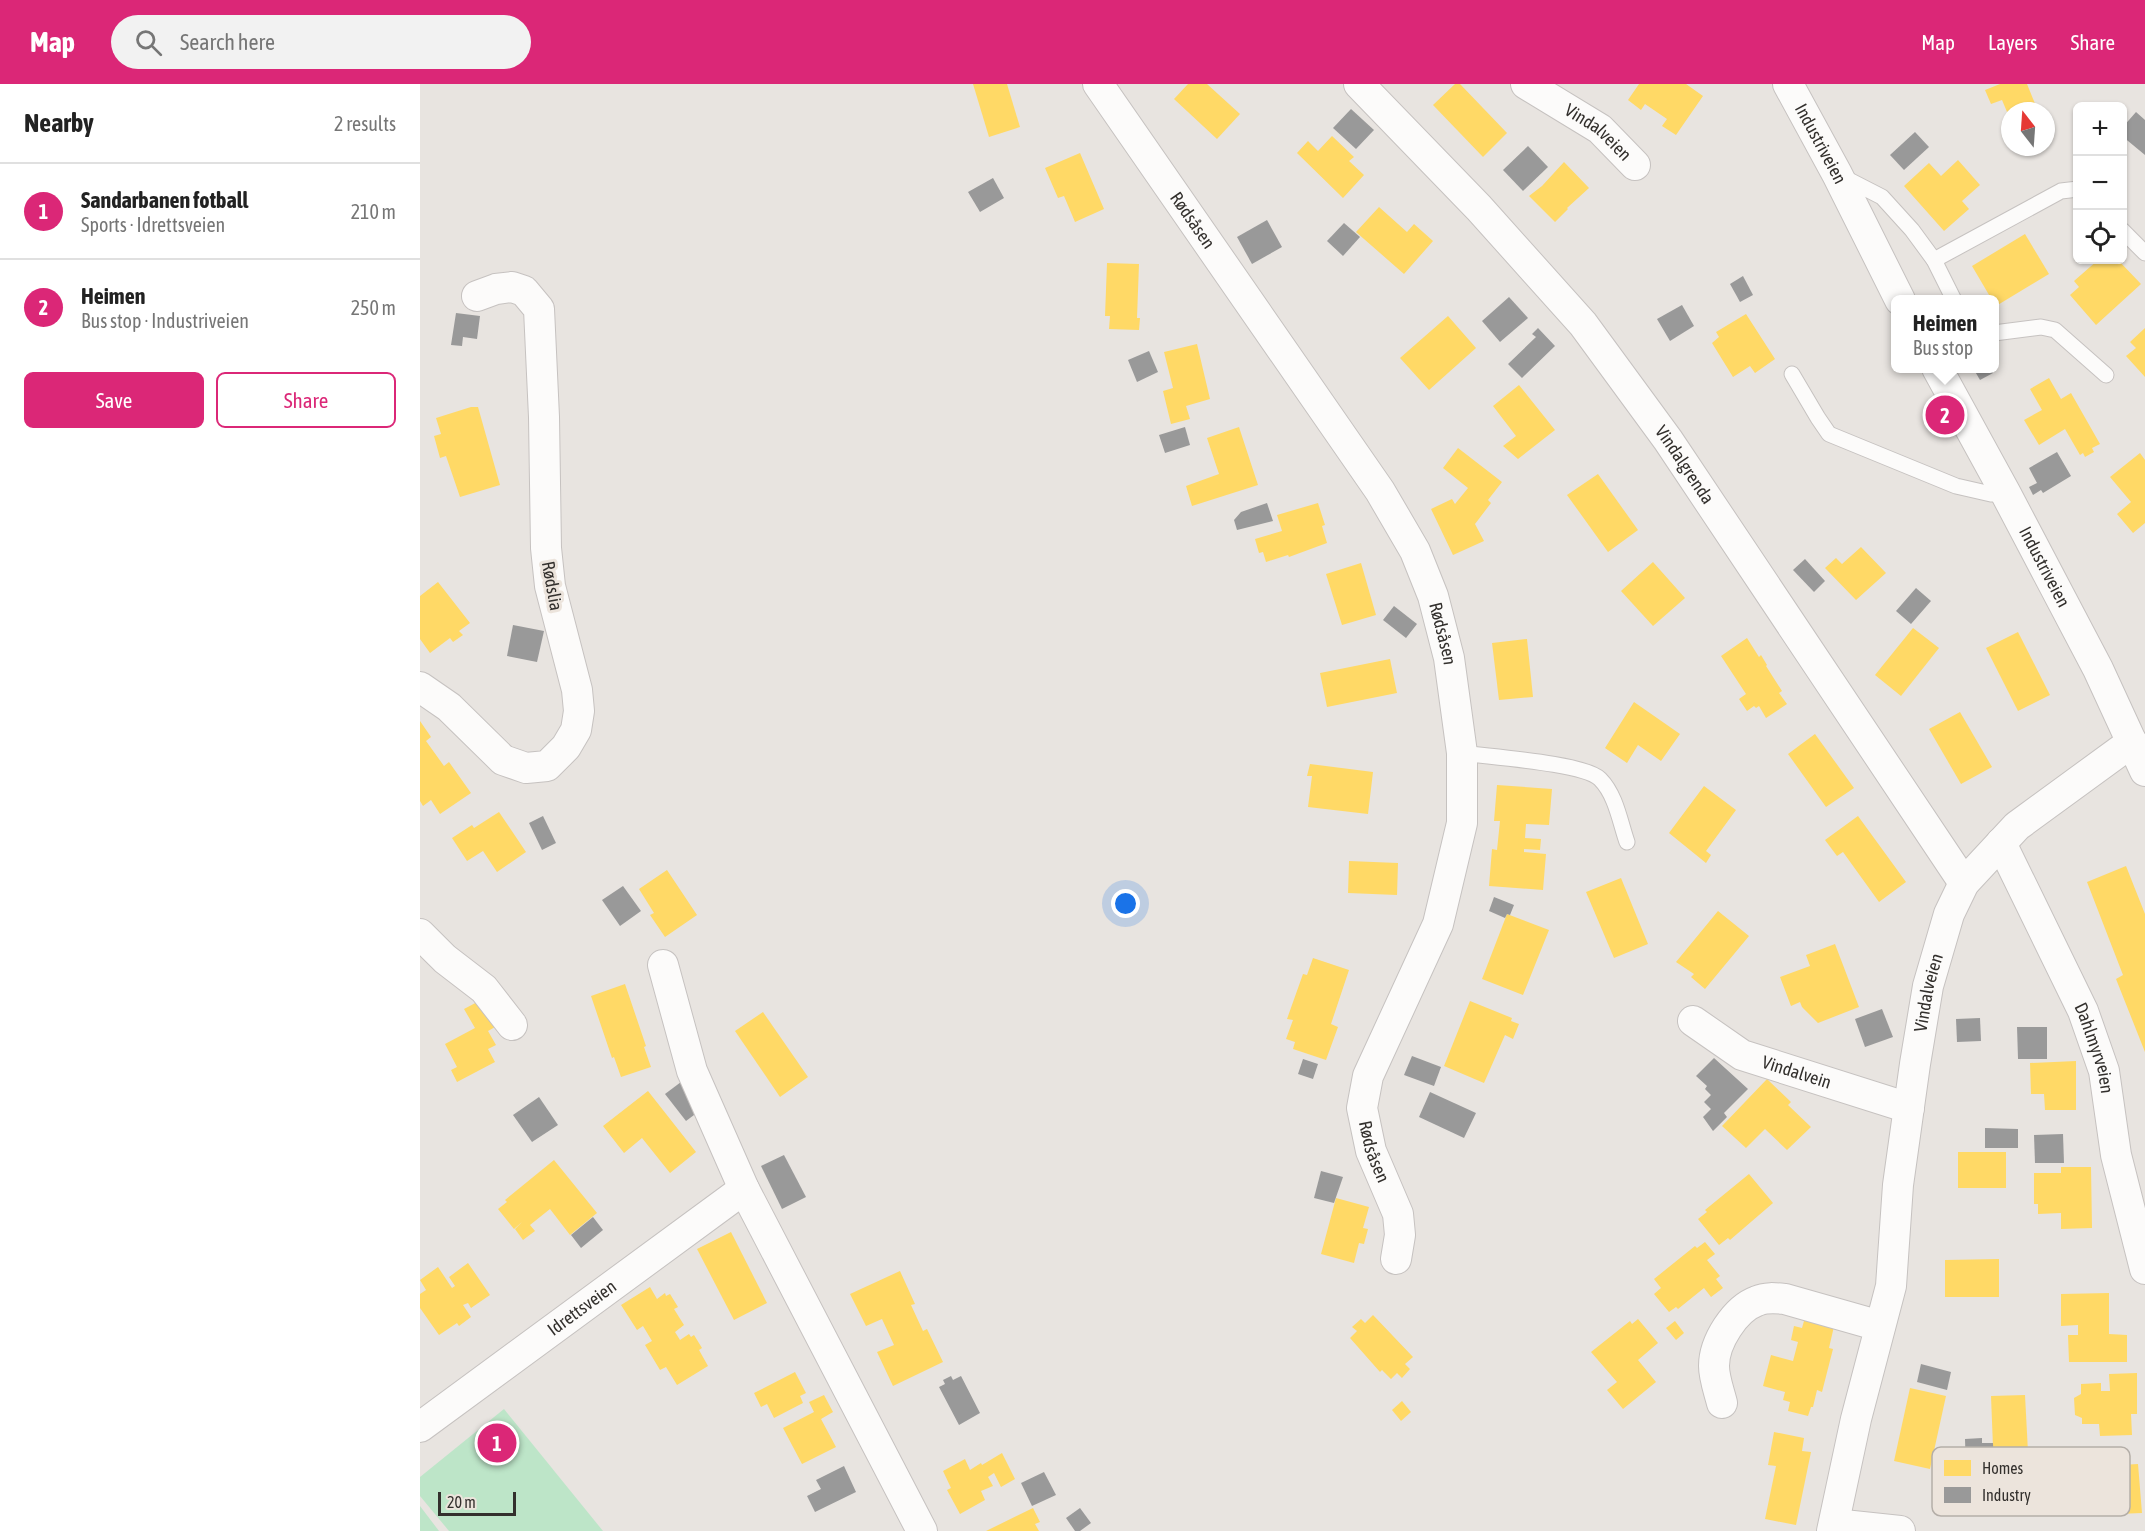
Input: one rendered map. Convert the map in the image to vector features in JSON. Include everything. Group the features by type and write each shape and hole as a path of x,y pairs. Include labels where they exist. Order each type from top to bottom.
{"street":[{"name":"Rødsåsen","path":"1098,84 1380,491 1415,551 1433,596 1449,658 1462,753 1462,823 1438,924 1368,1076 1362,1108 1371,1151 1398,1214 1400,1235 1396,1259"},
{"name":"Vindalgrenda","path":"1359,84 1479,208 1583,324 1668,440 1964,884"},
{"name":"Vindalveien","path":"1526,84 1600,129 1635,165"},
{"name":"Industriveien","path":"1788,84 1837,174 1898,295"},
{"name":"Rødslia","path":"420,687 449,707 503,760 526,768 547,766 566,747 576,730 579,711 577,690 550,586 546,548 544,417 539,309 524,291 512,287 496,289 477,296"},
{"name":"Industriveien","path":"1938,373 2006,494 2098,669 2145,771"},
{"name":"Vindalveien","path":"1900,1531 1833,1528 1856,1419 1891,1286 1898,1185 1928,986 1949,914 1964,884 2017,826 2132,742"},
{"name":"Dahlmyrveien","path":"2001,843 2083,1011 2104,1071 2116,1155 2145,1269"},
{"path":"420,934 445,959 483,989 512,1025"},
{"path":"663,965 692,1071 744,1189 922,1531"},
{"name":"Vindalvein","path":"1693,1021 1742,1055 1909,1108"},
{"name":"Idrettsveien","path":"420,1427 744,1189"},
{"path":"1722,1403 1714,1364 1719,1342 1741,1311 1759,1300 1785,1299 1880,1326"}],"lane":[{"path":"1837,174 1882,197 1912,230 1934,260 1952,295"},
{"path":"1934,260 2061,191 2073,190"},
{"path":"2127,235 2145,253"},
{"path":"1999,332 2041,327 2055,330 2106,375"},
{"path":"1792,374 1829,434 1956,486 1981,493 2006,494"},
{"path":"1462,753 1560,765 1593,773 1610,793 1628,842"}],"green space":[{"path":"504,1409 603,1531 449,1531 420,1496 420,1477"},
{"path":"420,1506 439,1531 420,1531"}],"building: Homes":[{"path":"973,84 1007,84 1020,127 989,137"},
{"path":"1188,84 1207,84 1240,114 1217,139 1174,99"},
{"path":"1455,84 1460,84 1507,133 1483,157 1433,105"},
{"path":"1639,84 1686,84 1703,96 1676,135 1662,126 1667,119 1645,104 1641,110 1628,100"},
{"path":"2000,84 2027,84 2034,102 2003,102 2002,100 1991,104 1985,90"},
{"path":"1332,136 1354,157 1349,161 1364,175 1343,198 1297,153 1308,141 1318,151"},
{"path":"1080,153 1104,209 1075,222 1064,196 1058,198 1045,168"},
{"path":"1958,160 1980,185 1962,201 1969,209 1944,231 1904,186 1929,163 1941,176"},
{"path":"1564,162 1589,188 1555,222 1529,196 1542,186"},
{"path":"1379,207 1407,232 1414,224 1433,241 1404,274 1356,232"},
{"path":"2025,234 2049,274 1999,304 1999,295 1989,295 1972,266"},
{"path":"1107,263 1139,264 1137,318 1140,318 1139,330 1109,329 1110,316 1105,316"},
{"path":"2093,264 2122,264 2141,284 2096,325 2070,295 2079,287 2074,281"},
{"path":"1746,314 1775,359 1755,373 1750,366 1733,377 1712,343 1719,337 1716,332"},
{"path":"1448,316 1476,348 1429,390 1400,358"},
{"path":"2145,328 2145,377 2126,356 2136,348 2130,342"},
{"path":"1197,344 1210,399 1186,406 1190,419 1171,424 1163,391 1173,388 1164,352"},
{"path":"2049,378 2061,399 2071,393 2100,444 2092,448 2094,452 2085,457 2083,453 2080,455 2065,429 2039,445 2024,420 2042,410 2030,389"},
{"path":"1519,385 1555,430 1518,459 1503,446 1516,436 1493,406"},
{"path":"478,407 500,485 460,497 446,456 440,458 434,436 441,434 436,418"},
{"path":"1239,427 1258,485 1192,506 1186,486 1219,474 1207,438"},
{"path":"1458,448 1502,482 1488,500 1491,503 1475,524 1484,541 1453,555 1431,509 1452,499 1455,504 1468,488 1443,468"},
{"path":"2140,453 2145,460 2145,523 2133,533 2117,514 2131,502 2110,477"},
{"path":"1598,474 1638,530 1608,552 1567,495"},
{"path":"1318,503 1325,525 1322,526 1327,543 1289,557 1288,555 1266,562 1263,552 1259,553 1255,539 1282,531 1277,515"},
{"path":"1861,547 1886,573 1856,600 1825,568 1836,558 1842,564"},
{"path":"1653,562 1685,598 1653,626 1621,591"},
{"path":"1361,563 1376,615 1342,625 1326,574"},
{"path":"438,582 470,623 459,631 463,635 453,642 450,638 430,653 420,639 420,596"},
{"path":"1913,628 1939,648 1901,696 1875,675"},
{"path":"2018,632 2050,695 2018,711 1986,648"},
{"path":"1747,638 1759,657 1761,655 1782,691 1779,693 1787,704 1766,718 1759,706 1756,708 1754,706 1747,711 1739,699 1746,694 1721,656"},
{"path":"1527,639 1533,697 1499,700 1492,643"},
{"path":"1390,659 1397,693 1327,707 1320,673"},
{"path":"1634,702 1680,734 1661,761 1638,745 1627,763 1605,748"},
{"path":"1960,712 1992,767 1961,784 1929,729"},
{"path":"420,721 431,737 426,741 444,766 449,762 471,793 440,814 431,800 423,806 420,801"},
{"path":"1815,734 1854,788 1826,807 1788,754"},
{"path":"1310,764 1373,772 1368,814 1308,807 1312,776 1307,776"},
{"path":"1497,785 1552,789 1549,825 1526,824 1525,838 1541,839 1540,850 1524,849 1524,852 1546,854 1543,890 1489,886 1492,849 1497,850 1500,821 1494,821"},
{"path":"1704,786 1736,810 1706,851 1711,855 1706,863 1669,833"},
{"path":"499,812 526,852 497,872 483,851 467,861 452,838 472,825 474,828"},
{"path":"1858,816 1906,882 1879,902 1843,852 1837,856 1825,840"},
{"path":"1349,861 1398,863 1397,895 1348,893"},
{"path":"2126,866 2145,914 2145,1052 2116,979 2123,975 2087,882"},
{"path":"667,870 697,915 665,937 650,915 654,913 639,889"},
{"path":"1621,878 1648,944 1614,958 1586,892"},
{"path":"1718,911 1749,936 1705,989 1691,977 1694,974 1676,962"},
{"path":"1507,914 1549,930 1523,995 1482,979"},
{"path":"1835,944 1859,1007 1818,1023 1800,1002 1791,1006 1780,977 1810,966 1806,955"},
{"path":"1313,958 1349,970 1331,1024 1338,1027 1326,1060 1293,1049 1295,1042 1286,1039 1293,1020 1287,1019 1303,974 1307,975"},
{"path":"625,984 651,1067 621,1077 614,1057 612,1058 591,996"},
{"path":"481,1000 495,1027 488,1031 496,1045 488,1049 495,1062 457,1082 451,1070 457,1067 445,1044 475,1028 464,1009"},
{"path":"1470,1001 1512,1018 1511,1021 1519,1024 1513,1039 1505,1035 1484,1083 1444,1066"},
{"path":"763,1012 808,1077 780,1097 735,1031"},
{"path":"2076,1061 2076,1110 2045,1110 2044,1094 2031,1094 2030,1063"},
{"path":"1767,1079 1791,1102 1788,1105 1811,1127 1787,1150 1765,1129 1746,1148 1722,1126"},
{"path":"648,1091 696,1152 670,1173 642,1138 624,1153 603,1126"},
{"path":"1958,1152 2006,1152 2006,1188 1958,1188"},
{"path":"554,1160 597,1213 570,1235 550,1209 530,1225 535,1231 523,1240 515,1229 522,1222 514,1229 498,1209 507,1202 505,1200"},
{"path":"2061,1167 2091,1167 2092,1228 2061,1229 2061,1213 2038,1214 2038,1204 2034,1204 2034,1173 2061,1173"},
{"path":"1749,1174 1773,1203 1730,1240 1728,1238 1719,1245 1698,1219 1707,1212 1705,1210"},
{"path":"1336,1198 1369,1207 1363,1228 1368,1229 1364,1244 1359,1243 1354,1263 1321,1254"},
{"path":"731,1232 767,1303 734,1320 697,1249"},
{"path":"1705,1242 1715,1254 1707,1260 1720,1276 1716,1279 1723,1288 1711,1297 1704,1288 1678,1309 1676,1307 1669,1312 1654,1294 1661,1288 1654,1279 1695,1246 1697,1248"},
{"path":"1999,1259 1999,1297 1945,1297 1945,1260"},
{"path":"468,1263 490,1295 471,1308 468,1303 463,1305 471,1317 459,1326 457,1323 439,1335 420,1308 420,1294 426,1290 420,1280 438,1267 452,1288 455,1286 449,1277"},
{"path":"900,1271 915,1304 911,1305 923,1331 927,1329 943,1362 893,1386 877,1352 894,1345 882,1319 866,1326 850,1294"},
{"path":"650,1287 657,1299 665,1293 666,1296 670,1294 678,1307 674,1309 684,1325 675,1332 680,1340 689,1334 691,1337 694,1335 702,1348 699,1350 708,1366 677,1385 666,1367 660,1370 645,1345 652,1341 643,1326 637,1330 621,1305"},
{"path":"2109,1293 2109,1334 2127,1335 2127,1362 2069,1362 2068,1335 2078,1335 2078,1325 2061,1326 2061,1294"},
{"path":"1806,1314 1835,1322 1829,1348 1833,1349 1822,1392 1817,1390 1808,1416 1788,1411 1790,1402 1783,1400 1785,1392 1763,1386 1771,1355 1793,1361 1798,1342 1791,1340 1794,1326 1802,1328"},
{"path":"1373,1315 1413,1357 1405,1364 1410,1369 1402,1378 1397,1373 1391,1379 1382,1370 1380,1372 1350,1338 1357,1331 1352,1327 1361,1319 1365,1323"},
{"path":"1638,1319 1658,1343 1638,1360 1656,1382 1623,1409 1607,1390 1617,1382 1591,1352 1630,1321 1632,1324"},
{"path":"1675,1321 1684,1333 1676,1340 1666,1328"},
{"path":"795,1372 806,1393 800,1396 803,1403 774,1418 767,1404 761,1407 754,1393"},
{"path":"2137,1373 2137,1414 2131,1414 2132,1435 2100,1436 2099,1424 2082,1424 2082,1418 2075,1415 2074,1398 2081,1394 2081,1384 2101,1383 2101,1391 2110,1391 2109,1374"},
{"path":"1910,1388 1946,1396 1935,1447 1932,1447 1930,1469 1894,1461"},
{"path":"824,1395 833,1412 821,1419 836,1447 802,1464 783,1428 814,1412 809,1402"},
{"path":"2025,1395 2028,1447 1993,1447 1991,1396"},
{"path":"1402,1401 1411,1412 1401,1421 1392,1410"},
{"path":"1774,1432 1804,1438 1802,1451 1811,1452 1796,1525 1765,1519 1776,1466 1768,1465"},
{"path":"1002,1453 1015,1479 1001,1487 994,1473 988,1477 993,1486 981,1491 985,1500 960,1514 947,1490 951,1488 943,1471 965,1459 970,1470"},
{"path":"2130,1464 2138,1464 2142,1513 2130,1514"},
{"path":"1033,1508 1040,1522 1035,1524 1039,1531 986,1531"}],"building: Industry":[{"path":"1351,109 1374,130 1356,149 1333,128"},
{"path":"2136,112 2145,120 2145,155 2127,140 2127,122"},
{"path":"1915,132 1929,147 1904,170 1890,155"},
{"path":"1528,146 1548,167 1523,191 1503,170"},
{"path":"993,178 1004,198 980,212 968,192"},
{"path":"1267,220 1282,247 1252,264 1237,237"},
{"path":"1344,223 1360,237 1343,256 1327,241"},
{"path":"1743,276 1753,295 1740,302 1730,284"},
{"path":"1509,297 1528,318 1500,342 1482,321"},
{"path":"1682,305 1694,326 1670,341 1657,319"},
{"path":"456,313 480,316 477,339 463,337 462,346 451,345"},
{"path":"1538,328 1555,346 1522,378 1508,364 1536,337 1532,334"},
{"path":"1149,351 1158,372 1137,382 1128,360"},
{"path":"1976,373 1993,373 1980,380"},
{"path":"1185,427 1190,445 1165,453 1159,435"},
{"path":"2057,452 2071,476 2043,493 2041,490 2033,495 2029,487 2037,483 2029,468"},
{"path":"1267,503 1273,521 1237,530 1234,520 1241,512"},
{"path":"1805,559 1825,581 1814,592 1793,570"},
{"path":"1916,588 1931,601 1911,624 1896,611"},
{"path":"1394,606 1417,624 1406,638 1383,620"},
{"path":"513,625 544,631 537,662 507,656"},
{"path":"543,816 556,843 542,850 529,823"},
{"path":"623,886 641,911 620,926 602,900"},
{"path":"1494,897 1514,905 1510,915 1507,914 1505,918 1489,911"},
{"path":"1882,1009 1893,1037 1865,1047 1855,1019"},
{"path":"1980,1018 1981,1041 1957,1042 1956,1019"},
{"path":"2017,1027 2047,1027 2047,1059 2018,1059"},
{"path":"1412,1056 1441,1067 1434,1086 1404,1075"},
{"path":"1714,1058 1748,1089 1724,1113 1727,1117 1713,1131 1703,1117 1711,1109 1704,1102 1711,1095 1705,1089 1707,1086 1696,1076"},
{"path":"1303,1059 1318,1064 1313,1079 1298,1074"},
{"path":"681,1082 702,1109 686,1121 665,1094"},
{"path":"1430,1092 1476,1113 1464,1138 1419,1117"},
{"path":"539,1097 558,1125 532,1142 513,1115"},
{"path":"1985,1128 2018,1129 2018,1148 1985,1148"},
{"path":"2063,1134 2064,1163 2035,1163 2034,1135"},
{"path":"784,1155 806,1197 782,1209 761,1166"},
{"path":"1321,1171 1343,1177 1334,1203 1314,1198"},
{"path":"593,1217 603,1230 581,1248 571,1235"},
{"path":"1921,1364 1951,1372 1947,1390 1917,1382"},
{"path":"951,1376 953,1380 961,1376 980,1413 959,1425 939,1387 945,1384 943,1380"},
{"path":"1982,1438 1982,1443 1993,1443 1993,1447 1965,1447 1965,1439"},
{"path":"844,1466 856,1492 815,1512 807,1496 821,1489 816,1480"},
{"path":"1044,1472 1056,1495 1032,1506 1021,1483"},
{"path":"1080,1508 1091,1523 1080,1531 1075,1531 1066,1518"}],"place":[{"name":"Heimen","path":"1945,415"},
{"name":"Sandarbanen fotball","path":"497,1443"}]}
